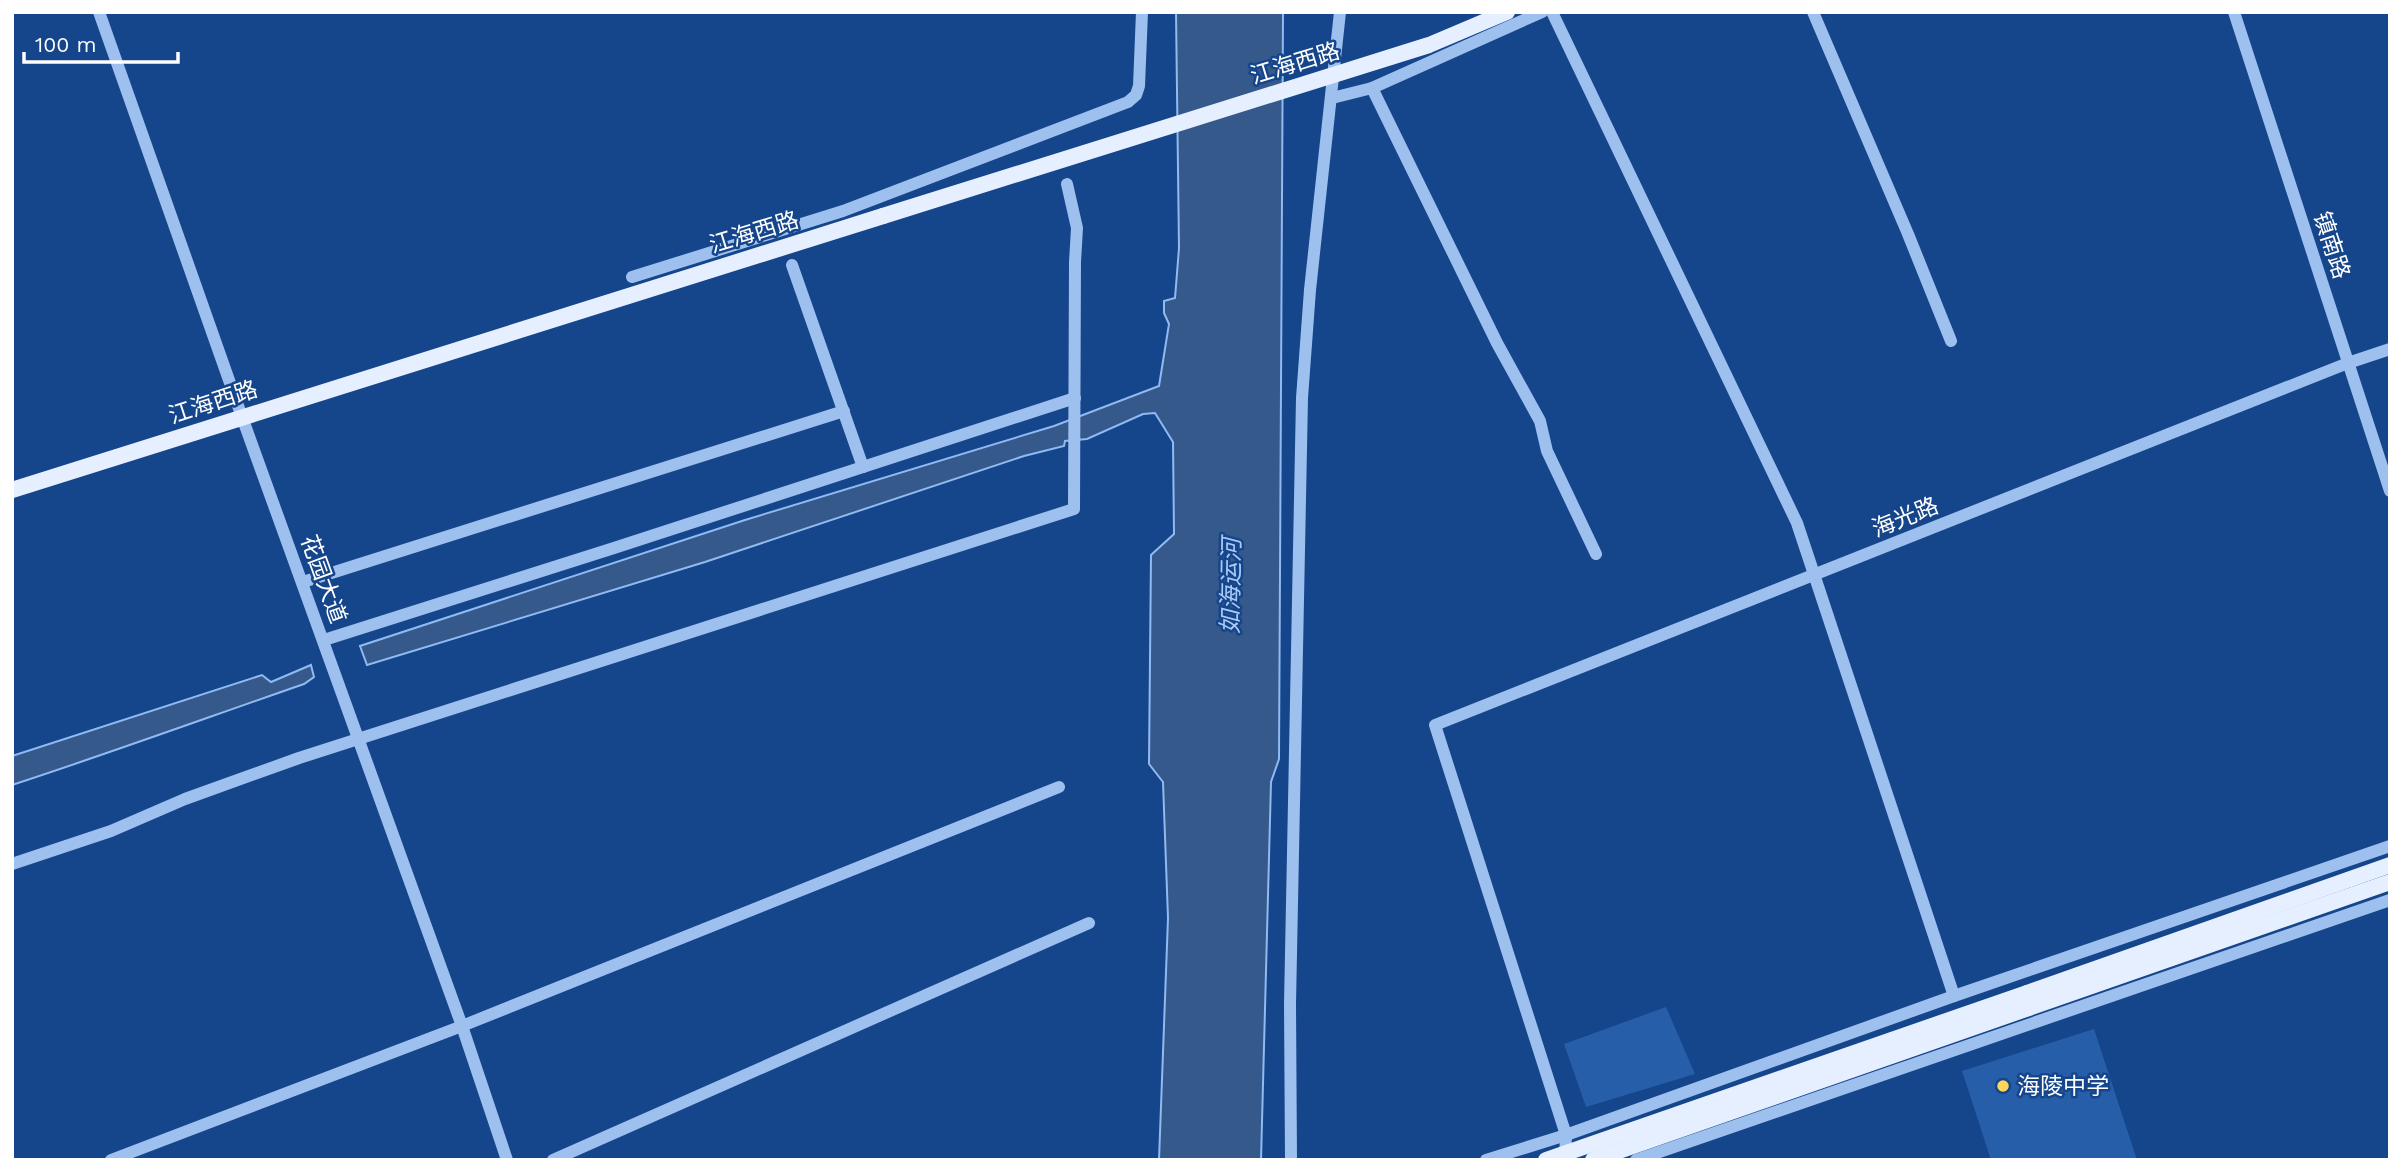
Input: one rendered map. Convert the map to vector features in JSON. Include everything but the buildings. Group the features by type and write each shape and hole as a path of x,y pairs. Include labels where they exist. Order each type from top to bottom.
{"main road":[{"name":"江海西路","path":"12,490 1429,45 1507,12"},
{"path":"1593,1160 2390,865"},
{"path":"1546,1160 2390,882"}],"street":[{"name":"花园大道","path":"99,12 462,1026 507,1160"},
{"path":"632,277 843,211 1128,102 1136,95 1139,86 1142,12"},
{"path":"1291,1160 1290,990 1302,398 1310,289 1339,12"},
{"path":"1332,98 1372,88 1542,12"},
{"path":"1552,12 1797,523 1954,996"},
{"path":"1814,12 1951,341"},
{"name":"镇南路","path":"2234,12 2390,491"},
{"path":"1372,88 1497,343 1540,421 1547,451 1596,554"},
{"path":"12,864 111,831 184,799 359,738 1074,509 1077,228 1067,184"},
{"path":"792,265 863,467"},
{"name":"海光路","path":"1566,1135 1435,725 2348,363 2390,349"},
{"path":"324,639 1074,398"},
{"path":"303,582 844,411"},
{"path":"111,1160 462,1026 1059,786"},
{"path":"1486,1160 1566,1135 1954,996 2390,846"},
{"path":"1636,1160 2390,900"},
{"path":"553,1160 1089,923"},
{"path":"1565,1160 1566,1135"}],"shaded area":[{"path":"1666,1007 1695,1074 1586,1107 1564,1044"},
{"path":"2094,1029 2137,1160 1991,1160 1962,1071"}],"water":[{"name":"如海运河","path":"1176,12 1283,12 1279,759 1271,782 1261,1160 1159,1160 1168,918 1163,782 1149,764 1151,555 1174,534 1173,442 1155,413 1143,414 1087,439 1065,441 1064,446 1024,456 705,562 367,665 360,646 745,520 1054,426 1159,386 1169,324 1164,313 1164,301 1175,298 1179,248"},
{"path":"311,665 314,677 304,684 12,785 12,756 262,675 271,682"}],"place":[{"name":"海陵中学","path":"2003,1086"}]}
